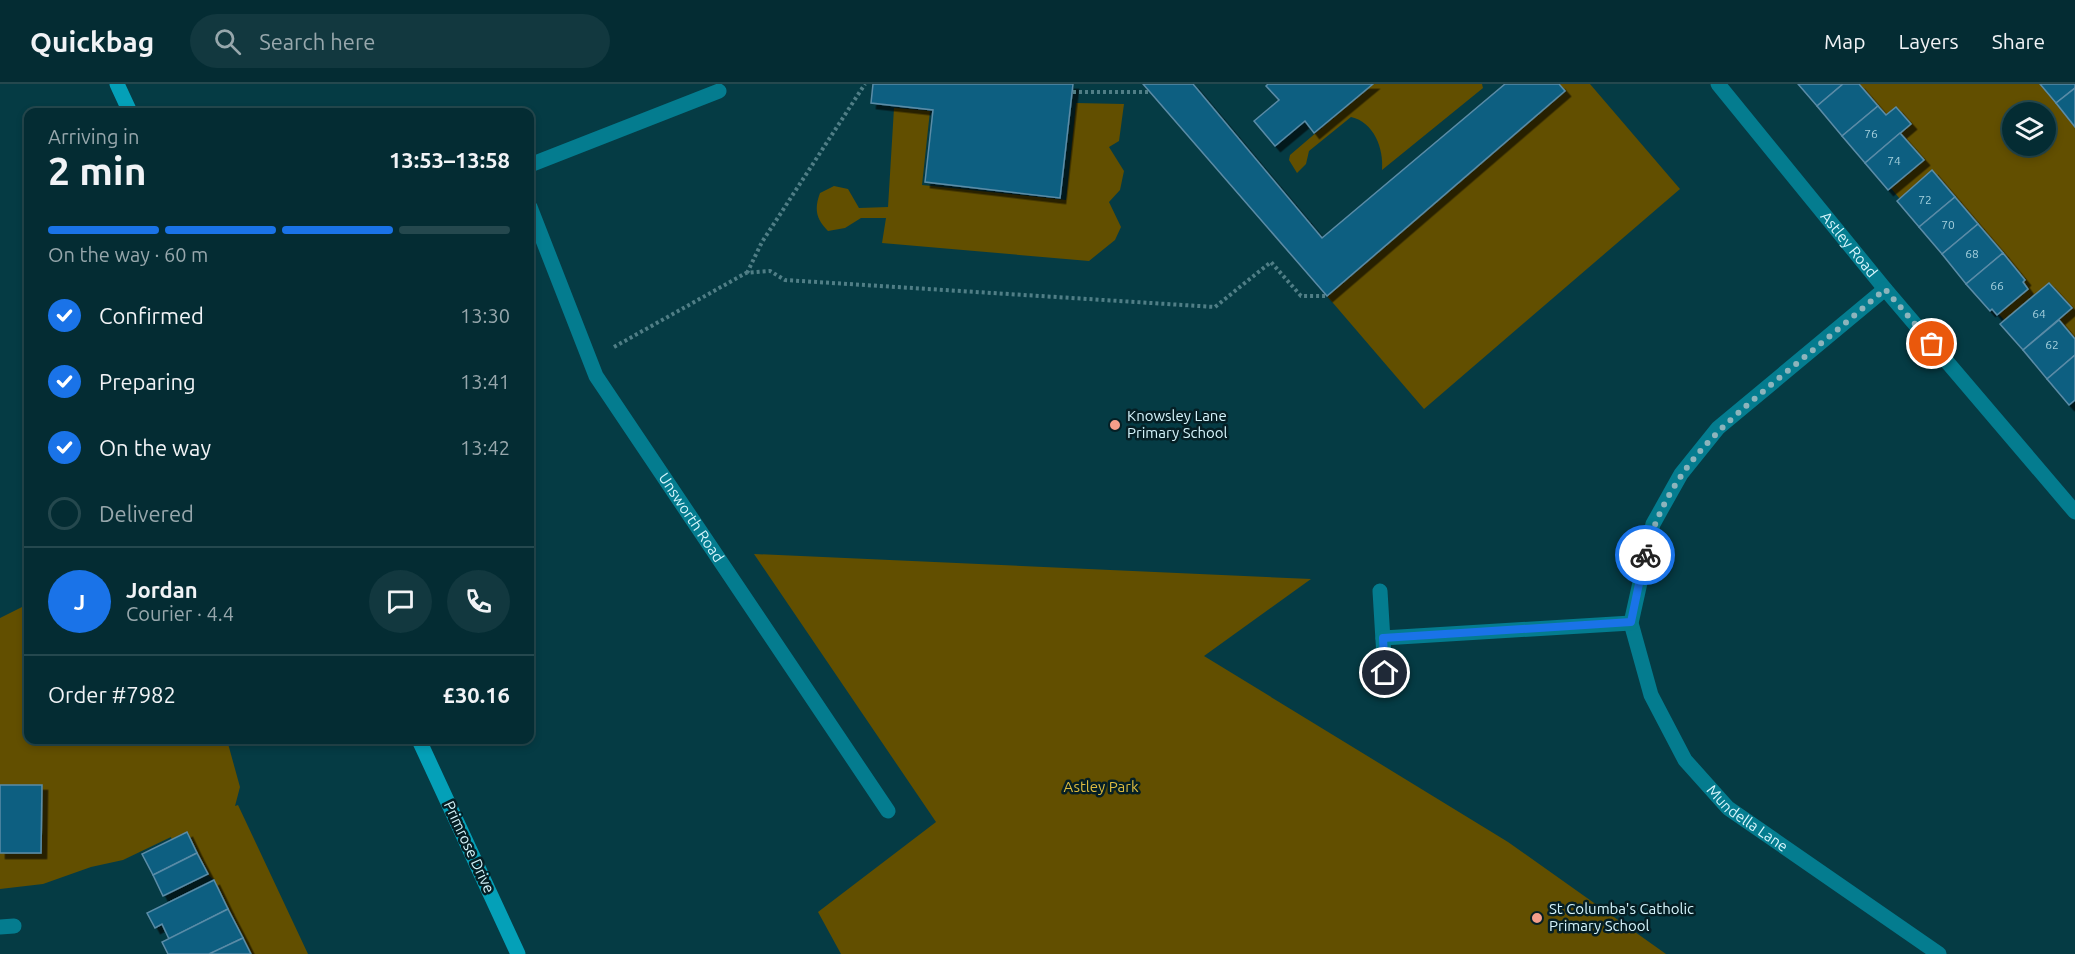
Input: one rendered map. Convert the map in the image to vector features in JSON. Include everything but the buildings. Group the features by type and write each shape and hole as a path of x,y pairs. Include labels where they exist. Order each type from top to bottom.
{"street":[{"path":"117,84 128,108"},
{"name":"Astley Road","path":"1718,84 1885,289 2075,512"},
{"path":"534,163 718,91"},
{"name":"Unsworth Road","path":"534,217 596,376 888,811"},
{"name":"Mundella Lane","path":"1885,289 1718,428 1681,474 1653,524 1631,622 1651,695 1685,760 1728,808 1939,954"},
{"path":"1380,591 1385,673"},
{"path":"1383,638 1631,622"},
{"name":"Primrose Drive","path":"421,744 518,954"}],"path":[{"path":"746,273 762,242 865,84"},
{"path":"1072,92 1149,92"},
{"path":"590,361 746,273 770,271 785,280 1215,307 1271,262 1301,296 1327,296"}],"green space":[{"path":"1373,84 1482,84 1483,88 1382,170 1381,154 1376,138 1366,124 1351,117 1309,151 1306,164 1297,173 1289,160 1290,155"},
{"path":"1559,84 1590,84 1680,189 1424,409 1327,296 1565,91"},
{"path":"1859,84 2040,84 2055,102 2002,102 2002,156 2056,156 2056,103 2075,126 2075,339 2059,320 2072,308 2050,283 2005,321 1999,314 2028,289 2023,282 2025,280 1933,171 1900,199 1890,187 1923,159 1900,133 1911,124 1896,107 1886,115"},
{"path":"1076,103 1124,104 1119,141 1109,147 1124,171 1120,190 1109,202 1121,227 1115,240 1089,261 882,243 886,218 861,218 845,228 828,231 819,218 817,204 820,193 834,186 848,189 859,208 888,207 894,108 930,111 922,185 1066,200"},
{"name":"Astley Park","path":"754,554 1311,579 1204,656 1508,842 1666,954 841,954 818,912 936,822"},
{"path":"24,606 24,744 228,744 240,787 235,806 238,805 308,954 251,954 214,880 172,843 171,837 123,860 91,867 43,884 0,889 0,618"}],"way so far":[{"path":"1645,555 1653,524 1681,474 1718,428 1885,289 1932,344"}],"place":[{"name":"Knowsley Lane Primary School","path":"1115,425"},
{"name":"St Columba's Catholic Primary School","path":"1537,918"}],"route":[{"path":"1385,673 1383,638 1631,622 1645,555"}]}
